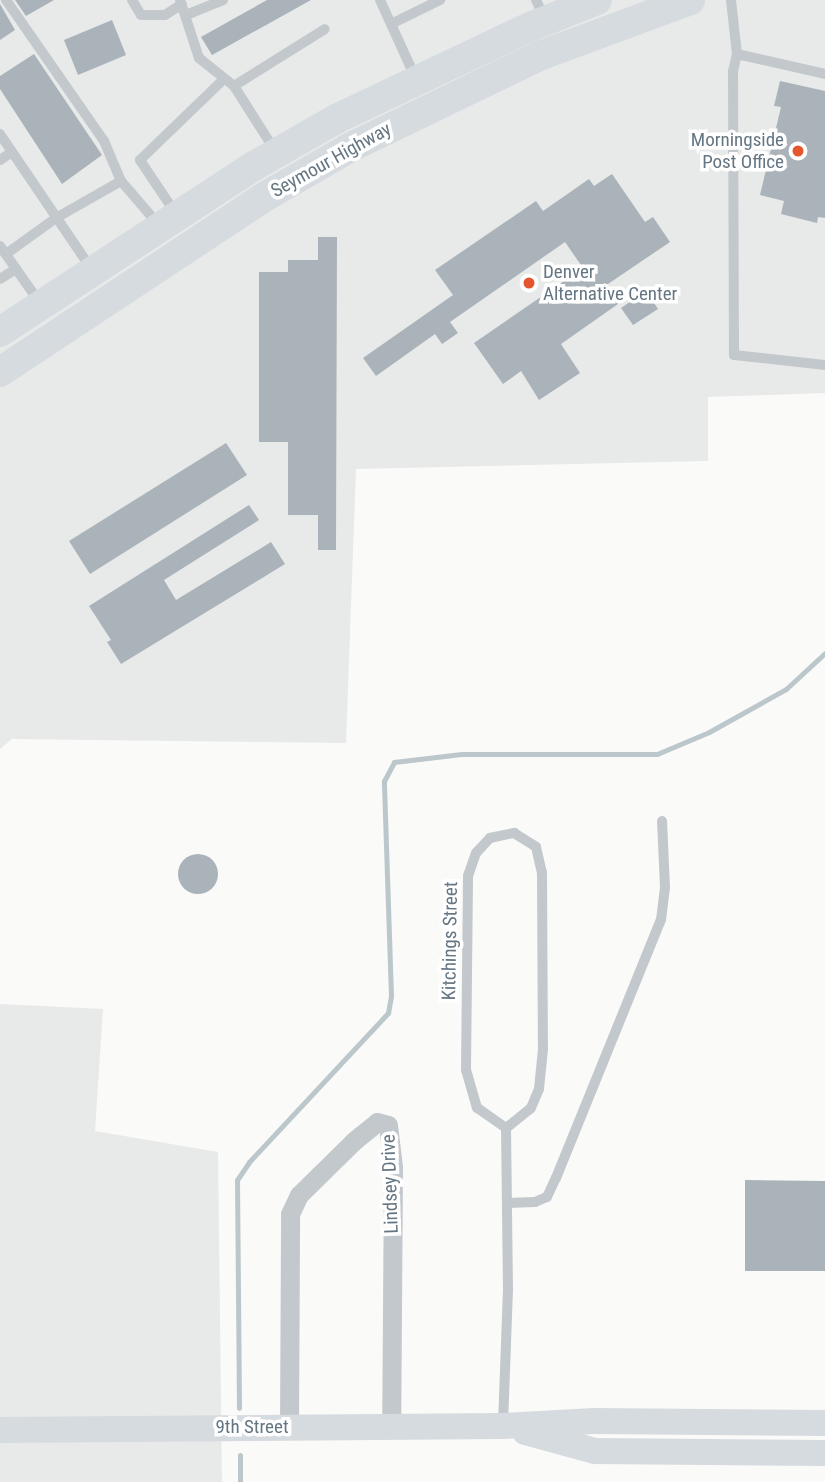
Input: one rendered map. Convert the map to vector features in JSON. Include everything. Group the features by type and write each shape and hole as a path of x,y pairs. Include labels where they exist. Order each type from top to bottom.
{"main road":[{"name":"Seymour Highway","path":"0,372 266,196 368,138 527,61 690,0"},
{"name":"Seymour Highway","path":"0,332 276,153 416,80 541,10 591,2"},
{"path":"591,2 599,32"},
{"path":"354,110 368,138"},
{"path":"128,248 147,273"}],"street":[{"name":"Lindsey Drive","path":"289,1427 290,1214 299,1195 377,1122 388,1125 393,1167 391,1427"},
{"name":"9th Street","path":"0,1430 503,1426 594,1421 825,1423"},
{"name":"9th Street","path":"503,1426 596,1451 825,1453"}],"lane":[{"path":"6,0 104,141 121,181 169,221"},
{"path":"132,0 141,15 165,15 181,2 198,58 233,86 276,153"},
{"path":"186,15 223,0"},
{"path":"380,0 416,80"},
{"path":"391,24 440,0"},
{"path":"731,0 737,54 733,71 734,355 825,365"},
{"path":"233,86 325,29"},
{"path":"737,54 825,74"},
{"path":"169,221 140,160 224,79"},
{"path":"0,134 93,271"},
{"path":"0,160 12,152"},
{"path":"42,305 3,250 121,181"},
{"path":"0,279 16,268"},
{"path":"507,1203 535,1202 547,1197 661,920 664,887 662,821"},
{"name":"Kitchings Street","path":"514,833 536,848 542,872 543,1049 539,1089 531,1108 506,1128 477,1108 466,1070 468,876 476,853 490,838 514,833"},
{"path":"503,1426 506,1128"}],"shaded area":[{"path":"0,0 825,0 825,393 708,397 708,461 356,469 346,743 12,739 0,749"},
{"path":"0,1004 103,1009 95,1131 218,1152 222,1482 0,1482"}],"building":[{"path":"15,0 54,0 26,16"},
{"path":"267,0 311,0 212,55 201,37"},
{"path":"0,4 15,30 0,40"},
{"path":"112,20 126,55 78,75 64,40"},
{"path":"34,54 102,155 62,184 0,89 0,76"},
{"name":"Morningside Post Office","path":"780,81 825,91 825,218 818,217 817,223 781,214 784,201 760,195 781,107 774,106"},
{"path":"612,174 645,222 653,217 670,242 605,286 618,304 561,344 580,373 539,400 521,371 503,384 474,343 583,268 565,242 450,322 458,333 442,344 435,334 376,376 363,358 453,295 435,270 536,201 543,211 589,179 594,186"},
{"path":"318,237 337,237 336,550 318,550 318,515 288,515 288,442 259,442 259,272 288,272 288,260 318,260"},
{"path":"646,291 658,309 633,325 621,308"},
{"path":"226,443 247,475 90,574 69,541"},
{"path":"249,505 259,520 164,580 176,600 271,542 285,564 121,664 107,642 111,640 89,606"},
{"path":"198,854 206,855 212,860 217,866 217,882 212,888 206,893 198,894 190,893 184,888 179,882 178,874 179,866 184,860 190,855"},
{"path":"745,1180 825,1181 825,1271 745,1271"}],"waterway":[{"path":"239,1408 237,1180 249,1162 388,1013 391,996 384,781 394,762 462,754 657,754 709,732 786,689 825,653"},
{"path":"240,1455 240,1482"}],"place":[{"name":"Morningside Post Office","path":"798,151"},
{"name":"Denver Alternative Center","path":"529,283"}]}
